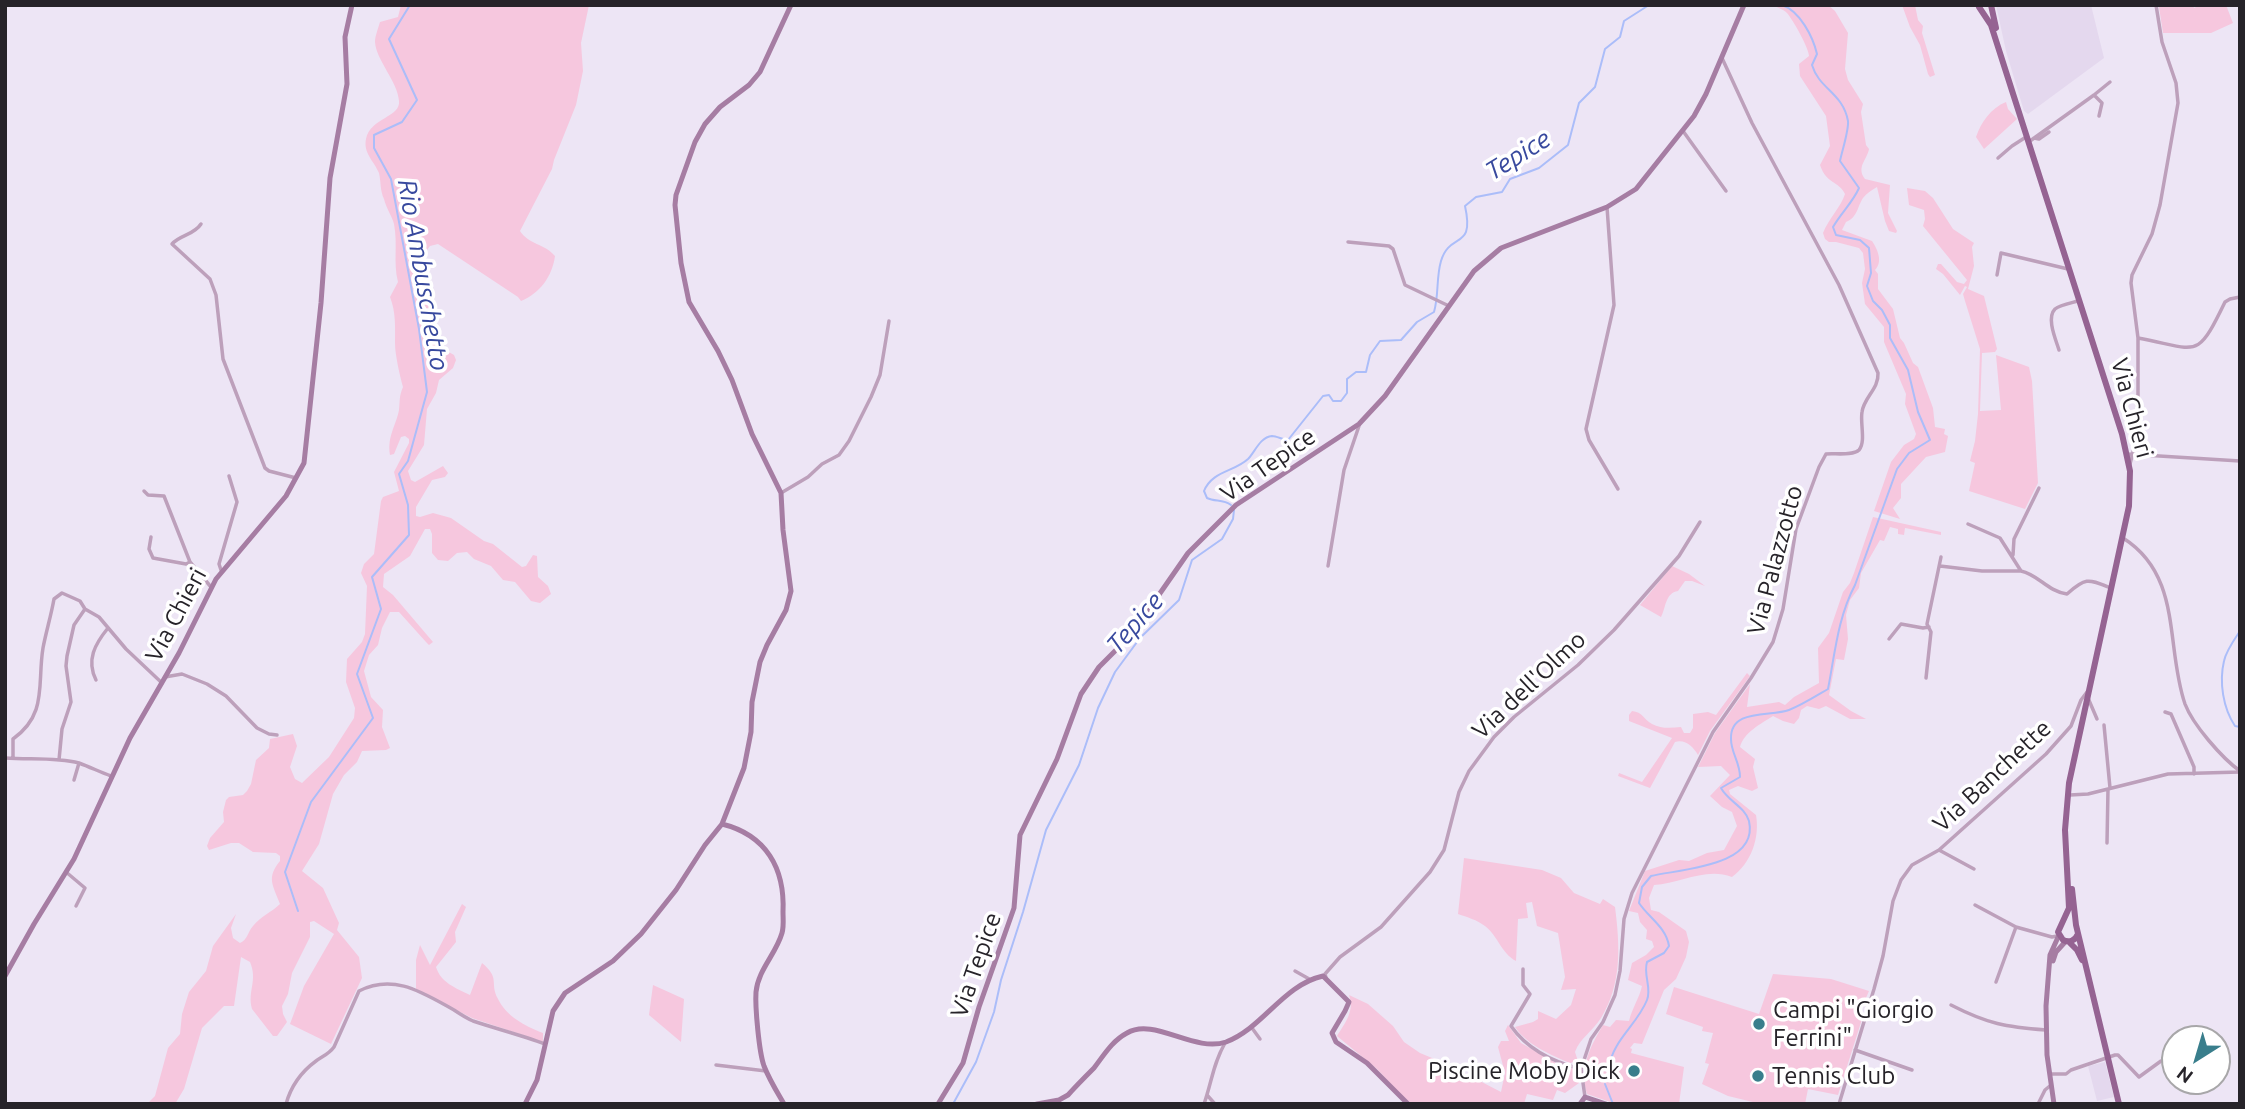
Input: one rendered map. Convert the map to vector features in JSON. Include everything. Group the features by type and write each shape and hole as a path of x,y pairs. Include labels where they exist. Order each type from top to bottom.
{"main road":[{"name":"Via Chieri","path":"1991,5 2024,123"},
{"name":"Via Chieri","path":"1979,6 1991,25 2031,138 2070,270 2130,454 2129,506 2087,694 2068,795 2065,830 2070,908 2065,922"},
{"name":"Via Chieri","path":"2067,866 2076,925"},
{"path":"2085,965 2077,950 2059,932 2065,922 2076,925 2119,1104"},
{"path":"2068,942 2074,940 2078,934"}],"street":[{"name":"Via Chieri","path":"6,972 74,859 111,776 211,587 221,570 286,496 304,463 330,178 348,84 345,37 352,5"},
{"path":"525,1104 537,1080 552,1011 557,1002 565,993 628,948 676,890 722,824 744,768 760,662 786,610 791,592 783,530 782,493 752,434 718,351 689,302 681,263 675,205 676,195 705,124 760,72 791,5"},
{"name":"Via Tepice","path":"938,1104 963,1063 979,1007 1014,908 1020,835 1058,759 1081,694 1098,667 1131,635 1188,553 1236,505 1359,424 1385,396 1474,271 1501,248 1606,207 1636,189 1683,131 1700,105 1744,5"},
{"path":"2156,5 2162,42 2176,83 2178,103 2160,205 2152,234 2132,275 2138,338 2138,394 2130,454 2240,461"},
{"name":"Via Palazzotto","path":"1585,1097 1581,1069 1591,1039 1603,1022 1615,995 1620,971 1624,919 1632,893 1713,732 1773,642 1783,609 1796,529 1819,467 1826,454 1855,453 1859,450 1862,442 1862,411 1878,380 1878,373 1844,295 1752,123 1722,58"},
{"path":"1998,158 2110,82"},
{"path":"2094,95 2102,103 2099,116"},
{"path":"1683,131 1727,191"},
{"path":"2031,138 2039,139 2049,132"},
{"path":"1606,207 1615,306 1586,429 1589,440 1618,489"},
{"path":"201,224 196,230 172,244 209,279 216,295 223,359 265,468 296,478"},
{"path":"1348,242 1389,246 1393,249 1405,285 1449,306"},
{"path":"1997,275 2001,253 2070,270"},
{"path":"2138,338 2182,348 2196,346 2209,334 2225,302 2240,298"},
{"path":"2059,350 2051,321 2053,313 2055,309 2080,300"},
{"path":"782,493 839,455 849,441 880,375 889,321"},
{"path":"1328,566 1344,470 1359,424"},
{"path":"221,570 219,564 237,502 229,477"},
{"path":"2012,557 2014,539 2039,488"},
{"path":"144,491 148,495 160,495 165,499 190,562 211,587"},
{"name":"Via dell'Olmo","path":"1326,978 1325,974 1340,957 1381,927 1430,872 1444,850 1459,792 1486,746 1507,723 1578,665 1614,630 1679,556 1700,522"},
{"path":"1968,524 2000,538 2021,570"},
{"path":"151,537 149,549 153,558 186,564 190,562"},
{"path":"2122,537 2133,544 2162,583 2181,690 2187,708 2208,738 2240,771"},
{"path":"1926,678 1931,632 1927,624 1941,557"},
{"path":"1940,566 1982,571 2021,570 2028,572 2056,593 2067,594 2085,580 2111,588"},
{"path":"13,758 13,738 29,726 40,695 43,649 54,599 62,593 80,601 164,680 182,674 207,684 226,696 257,728 277,735"},
{"path":"59,760 62,729 71,702 67,656 74,625 85,608"},
{"path":"1889,639 1901,624 1929,627"},
{"path":"96,680 91,658 101,636 108,628"},
{"path":"2087,694 2097,719"},
{"name":"Via Banchette","path":"1839,1104 1883,956 1893,901 1901,880 1912,865 1938,850 2046,754 2071,726 2081,700 2087,694"},
{"path":"2165,712 2171,714 2194,767 2194,774"},
{"path":"2104,725 2109,788 2107,843"},
{"path":"5,758 79,763 111,776"},
{"path":"74,780 79,763"},
{"path":"2068,795 2088,794 2168,774 2240,771"},
{"path":"722,824 756,839 774,861 780,876 784,898 783,930 761,973 756,991 763,1063 785,1104"},
{"name":"Via Banchette","path":"1938,850 1974,869"},
{"path":"66,872 85,888 76,906"},
{"path":"1975,905 2016,927 2055,937 2059,932"},
{"path":"1996,982 2016,927"},
{"path":"2054,1104 2046,1030 2050,955 2059,932"},
{"path":"2049,974 2054,954 2068,942"},
{"path":"1523,969 1523,985 1530,994 1511,1026 1522,1042 1560,1064 1581,1069"},
{"path":"1295,971 1311,980"},
{"path":"1204,1104 1214,1061 1225,1043 1289,993 1323,976 1349,1002 1332,1033 1336,1042 1367,1063 1408,1104"},
{"path":"286,1104 296,1080 315,1062 331,1052 359,991 375,984 399,984 471,1020 545,1044"},
{"path":"1951,1005 1980,1019 2003,1026 2046,1030"},
{"path":"1250,1026 1260,1039"},
{"path":"1037,1104 1059,1100 1068,1095 1115,1041 1135,1029 1155,1031 1196,1042 1225,1043"},
{"path":"1855,1050 1912,1070"},
{"path":"2049,1073 2066,1074 2107,1056 2118,1055 2139,1077 2161,1061"},
{"path":"716,1065 766,1070"},
{"path":"2038,1104 2045,1090 2051,1085"},
{"path":"1207,1095 1215,1104"},
{"path":"1580,1104 1585,1097 1606,1104"}],"shaded area":[{"path":"401,5 589,5 581,43 583,71 576,105 552,169 520,231 527,239 555,256 548,277 534,294 521,301 438,244 430,246 420,259 419,268 434,309 439,341 456,360 453,368 439,380 436,393 427,409 424,445 408,471 411,480 415,482 443,466 448,473 445,477 432,480 416,507 416,516 433,513 451,518 484,541 493,544 522,567 526,566 533,555 537,556 538,577 548,586 551,594 540,603 531,601 515,582 503,580 491,566 474,559 467,552 457,553 448,561 438,560 432,553 430,529 425,529 410,556 384,574 383,587 433,642 429,645 399,612 390,612 378,645 369,655 364,671 371,697 383,710 382,727 390,748 362,751 357,762 344,775 333,794 319,844 302,871 323,888 339,923 337,930 359,957 362,978 331,1044 290,1024 304,986 334,934 314,921 310,922 310,937 292,973 288,994 282,1006 287,1022 277,1036 273,1036 252,1009 252,969 250,962 241,957 234,1006 224,1006 202,1028 184,1089 175,1104 147,1104 155,1096 168,1048 180,1034 182,1014 189,992 206,971 213,946 236,914 231,928 233,938 240,943 256,923 280,904 272,877 280,856 276,853 253,852 239,843 209,850 207,846 210,838 224,822 226,800 243,795 247,791 256,760 269,748 270,739 293,734 297,746 290,767 295,779 302,783 329,757 354,718 355,708 346,682 347,659 362,642 365,634 367,586 361,573 364,564 374,554 381,501 383,497 399,491 394,472 409,443 405,436 401,437 394,454 390,455 391,437 403,387 390,297 398,282 395,232 382,193 379,173 367,153 365,144 373,126 398,106 398,94 375,42 380,22 398,17"},
{"path":"1771,5 1828,5 1835,11 1848,33 1845,69 1848,80 1863,104 1861,112 1869,149 1862,167 1863,175 1865,179 1890,185 1888,213 1896,233 1889,231 1877,187 1863,198 1855,215 1846,222 1842,230 1872,241 1876,248 1879,256 1875,270 1878,274 1878,289 1893,309 1900,338 1913,363 1918,367 1933,408 1935,427 1945,429 1944,434 1948,436 1945,452 1926,457 1901,484 1901,498 1893,508 1900,519 1874,511 1891,462 1916,434 1905,404 1906,394 1884,342 1884,327 1865,304 1862,283 1865,269 1863,253 1859,248 1825,239 1823,233 1845,194 1826,176 1820,165 1830,146 1826,116 1800,76 1799,64 1809,56 1806,47 1787,13"},
{"path":"1902,5 1915,5 1935,75 1930,77 1928,74 1920,45"},
{"path":"1996,5 2091,5 2104,58 2028,114 2024,111 2006,51"},
{"path":"2193,5 2194,8 2200,5 2226,5 2233,23 2211,33 2163,33 2159,7"},
{"path":"2006,102 2008,109 2017,119 1984,149 1976,137 1978,131 1991,112"},
{"path":"1907,188 1925,191 1933,198 1953,229 1974,243 1974,266 1968,289 1984,296 1997,349 1995,352 1982,353 1980,411 2001,410 1996,355 2029,367 2038,483 2025,509 1969,491 1975,463 1970,461 1978,414 1980,349 1963,294 1967,287 1965,286 1960,295 1936,269 1938,264 1957,282 1964,284 1967,280 1923,226 1924,210 1909,205"},
{"path":"1873,517 1941,532 1941,535 1905,528 1904,535 1898,534 1898,529 1890,527 1884,541 1880,540 1861,573 1859,588 1850,600 1846,615 1848,639 1844,660 1836,659 1829,695 1866,719 1850,719 1826,706 1819,709 1807,706 1801,710 1794,724 1773,716 1754,729 1745,737 1740,747 1755,759 1753,767 1758,788 1752,791 1738,786 1729,790 1730,794 1756,815 1757,832 1749,857 1732,877 1722,874 1702,875 1654,885 1649,898 1651,910 1659,912 1686,931 1689,942 1686,957 1676,979 1664,990 1642,1044 1634,1043 1630,1048 1631,1053 1684,1067 1679,1104 1616,1104 1587,1094 1584,1075 1590,1050 1603,1025 1610,1027 1616,1020 1629,1021 1642,986 1628,980 1632,963 1654,947 1652,941 1646,939 1647,930 1640,922 1638,913 1629,911 1645,871 1724,850 1737,826 1732,812 1710,796 1730,775 1721,766 1698,767 1715,733 1750,684 1747,707 1779,702 1785,705 1819,683 1818,648 1829,633 1843,592 1850,583"},
{"path":"1672,566 1705,586 1685,581 1678,591 1668,598 1661,617 1640,605"},
{"path":"1747,673 1750,676 1710,731 1698,755 1686,743 1675,742 1650,788 1618,776 1619,773 1642,782 1672,738 1629,721 1632,711 1639,713 1655,726 1681,727 1684,733 1690,733 1693,728 1693,714 1708,712 1716,715"},
{"path":"1464,858 1542,870 1561,878 1574,893 1600,904 1603,899 1615,907 1618,964 1613,992 1601,1018 1577,1047 1575,1052 1578,1061 1570,1063 1547,1053 1526,1039 1515,1027 1538,1019 1538,1011 1556,1019 1571,1005 1576,989 1561,990 1565,977 1558,933 1537,926 1532,902 1526,903 1528,918 1518,919 1516,961 1511,958 1485,926 1458,914"},
{"path":"462,904 466,907 455,932 456,942 436,967 438,973 450,984 470,995 482,963 493,977 501,1005 517,1020 543,1033 543,1042 472,1018 416,990 416,960 420,945 430,965"},
{"path":"1773,974 1831,979 1869,991 1859,1014 1863,1016 1838,1095 1808,1089 1805,1104 1761,1104 1728,1096 1702,1084 1709,1064 1705,1063 1713,1033 1702,1031 1703,1027 1666,1014 1674,987 1759,1014"},
{"path":"653,985 684,999 681,1042 649,1015"},
{"path":"1349,995 1368,1004 1393,1026 1404,1042 1420,1053 1501,1092 1505,1073 1498,1047 1501,1041 1509,1041 1505,1031 1508,1025 1521,1043 1560,1065 1578,1070 1579,1083 1565,1093 1557,1090 1553,1100 1527,1094 1524,1104 1412,1104 1377,1069 1337,1036 1350,1012"},
{"path":"2105,1062 2114,1097 2097,1101 2088,1066"}],"waterway":[{"name":"Rio Ambuschetto","path":"298,911 285,872 311,802 373,718 357,674 381,609 372,577 409,535 408,505 399,474 408,461 427,392 419,329 391,179 374,148 374,135 402,122 417,100 389,39 410,5"},
{"name":"Tepice","path":"1231,505 1207,498 1204,491 1212,479 1248,459 1268,437 1288,440 1323,396 1329,395 1333,401 1341,401 1347,393 1347,379 1356,372 1366,372 1370,355 1380,341 1401,340 1417,322 1434,312 1441,261 1445,252 1467,229 1465,206 1476,197 1502,192 1510,179 1539,168 1568,145 1579,103 1595,87 1605,49 1620,37 1624,21 1649,5"},
{"path":"1609,1067 1615,1049 1647,1000 1647,962 1664,953 1669,946 1661,928 1639,903 1642,887 1651,876 1715,863 1742,848 1749,836 1749,821 1721,788 1740,777 1731,744 1732,729 1744,718 1789,710 1828,689 1849,597 1897,469 1909,453 1930,440 1918,412 1908,370 1890,338 1890,325 1882,310 1873,301 1867,286 1871,273 1869,248 1860,240 1836,235 1833,227 1859,188 1840,161 1848,125 1845,112 1815,73 1812,65 1817,54 1805,25 1795,13 1782,5"},
{"name":"Tepice","path":"953,1104 976,1062 994,1012 1046,830 1079,765 1098,708 1115,672 1140,638 1179,600 1192,560 1222,539 1233,519 1234,510"},
{"path":"2240,631 2226,653 2222,677 2223,695 2228,711 2235,726 2240,727"},
{"path":"1605,1084 1613,1104"}],"place":[{"name":"Campi \"Giorgio Ferrini\"","path":"1759,1024"},
{"name":"Piscine Moby Dick","path":"1634,1071"},
{"name":"Tennis Club","path":"1758,1076"}]}
